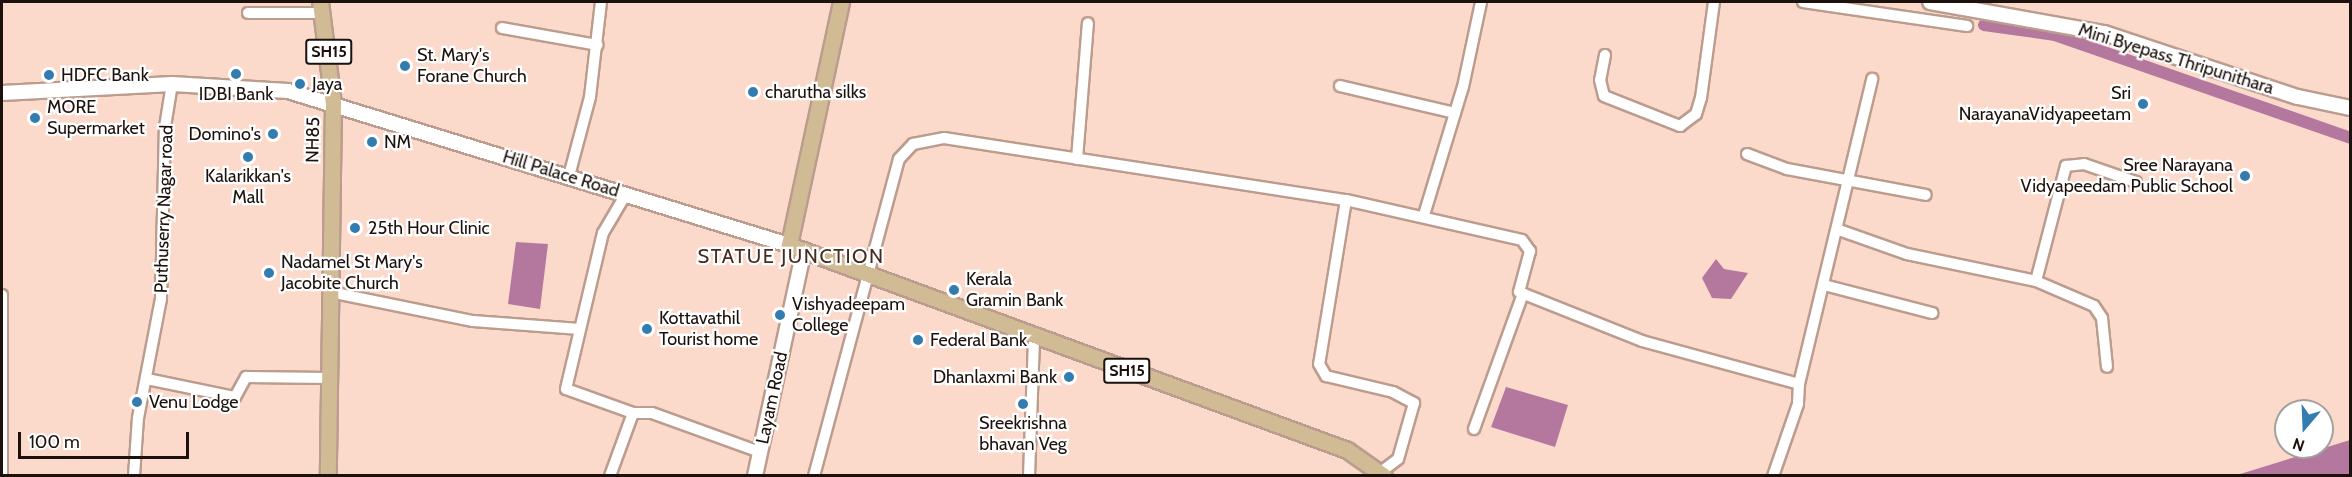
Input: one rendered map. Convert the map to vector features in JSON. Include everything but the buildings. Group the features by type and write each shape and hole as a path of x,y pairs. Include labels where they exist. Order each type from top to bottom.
{"main road":[{"path":"789,245 841,2"},
{"name":"Mini Byepass Thripunithara","path":"1930,2 2104,33 2298,97 2350,108"},
{"name":"SH15","path":"321,7 333,103"},
{"name":"NH85","path":"2,93 172,84 288,91 333,103 328,476"},
{"name":"Hill Palace Road","path":"333,103 789,245"},
{"name":"SH15","path":"789,245 1034,337 1347,450 1383,473"},
{"name":"Layam Road","path":"755,476 804,250"}],"street":[{"path":"569,176 597,45 601,2"},
{"path":"1424,215 1455,113 1481,2"},
{"path":"1605,55 1600,80 1604,96 1680,126 1696,114 1701,98 1714,2"},
{"path":"1806,2 1966,26"},
{"path":"248,13 321,7"},
{"path":"1077,159 1088,23"},
{"path":"502,28 597,45"},
{"path":"1773,476 1798,404 1799,384 1839,230 1848,180 1872,79"},
{"name":"Puthuserry Nagar road","path":"134,476 138,418 161,299 165,127 172,84"},
{"path":"1340,86 1455,113"},
{"path":"814,476 865,273 899,159 913,144 944,138 1347,200 1424,215 1522,240 1530,251 1518,292 1642,341 1799,384"},
{"path":"1747,154 1788,170 1926,195"},
{"path":"2036,281 2066,166 2084,164 2136,182"},
{"path":"626,194 603,233 566,389 633,413 652,413 760,452"},
{"path":"1347,200 1320,364 1326,376 1393,392 1414,403 1398,459 1383,473"},
{"path":"1839,230 1907,254 2036,281 2094,306 2102,318 2107,367"},
{"path":"1824,285 1932,313"},
{"path":"330,292 473,321 580,329"},
{"path":"1474,429 1523,294"},
{"path":"2,295 2,476"},
{"path":"1029,476 1034,337"},
{"path":"147,379 235,397 246,377 328,378"},
{"path":"610,476 633,413"}],"shaded area":[{"path":"516,242 548,244 540,309 508,304"},
{"path":"1716,259 1724,269 1748,273 1731,299 1712,298 1702,278"},
{"path":"1506,387 1568,405 1555,447 1491,427"},
{"path":"2350,440 2350,475 2237,475 2289,459 2334,459 2334,445"}],"waterway":[{"path":"1984,25 2055,35 2350,138"}],"place":[{"name":"St. Mary's Forane Church","path":"405,66"},
{"name":"IDBI Bank","path":"236,74"},
{"name":"HDFC Bank","path":"49,75"},
{"name":"Jaya","path":"300,84"},
{"name":"charutha silks","path":"753,92"},
{"name":"Sri NarayanaVidyapeetam","path":"2143,104"},
{"name":"MORE Supermarket","path":"35,118"},
{"name":"Domino's","path":"273,134"},
{"name":"NM","path":"372,142"},
{"name":"Kalarikkan's Mall","path":"248,157"},
{"name":"Sree Narayana Vidyapeedam Public School","path":"2245,176"},
{"name":"25th Hour Clinic","path":"355,228"},
{"name":"Nadamel St Mary's Jacobite Church","path":"269,273"},
{"name":"Kerala Gramin Bank","path":"954,290"},
{"name":"Vishyadeepam College","path":"780,315"},
{"name":"Kottavathil Tourist home","path":"647,329"},
{"name":"Federal Bank","path":"918,340"},
{"name":"Dhanlaxmi Bank","path":"1069,377"},
{"name":"Venu Lodge","path":"137,402"},
{"name":"Sreekrishna bhavan Veg","path":"1023,404"}],"district":[{"name":"STATUE JUNCTION","path":"791,256"}]}
